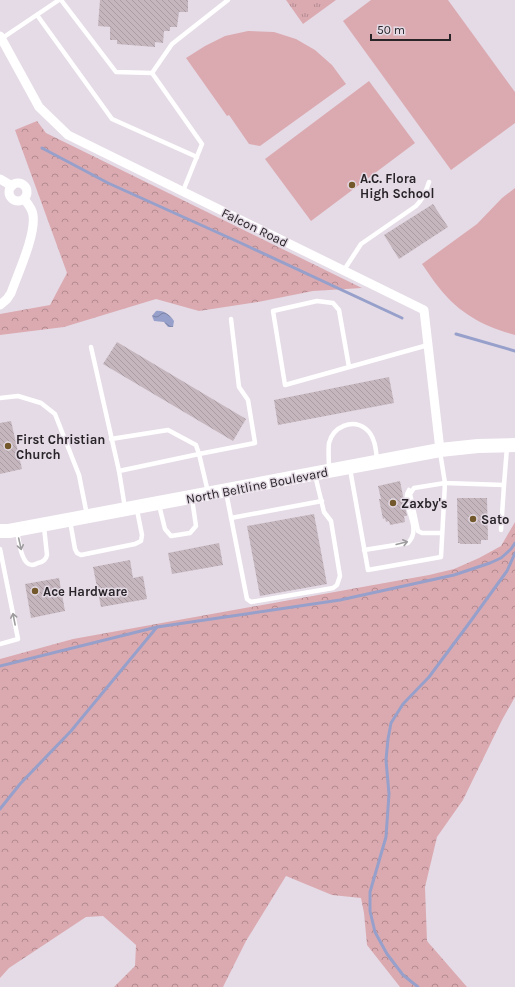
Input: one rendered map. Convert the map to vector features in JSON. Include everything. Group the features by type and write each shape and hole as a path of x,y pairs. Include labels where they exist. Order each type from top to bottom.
{"main road":[{"name":"North Beltline Boulevard","path":"0,531 17,530 440,450 478,446 511,445"}],"street":[{"name":"Falcon Road","path":"0,38 39,107 68,135 424,310 440,450"},
{"path":"0,179 12,186 10,191 11,196 15,200 24,199 30,207 33,215 32,234 11,293 8,299 0,305"}],"lane":[{"path":"0,38 60,0 116,72 152,73"},
{"path":"152,73 172,44 228,0"},
{"path":"37,15 112,118 197,157"},
{"path":"152,73 202,144 183,191"},
{"path":"344,270 361,244 421,201 429,182"},
{"path":"349,367 339,310 333,303 317,301 274,311 285,385 428,345"},
{"path":"119,472 255,443 248,400 239,387 231,319"},
{"path":"70,520 75,549 77,553 81,555 135,544 141,541 142,535 119,472 91,347"},
{"path":"0,398 18,396 41,403 55,414 79,475 87,517"},
{"path":"330,471 329,443 335,430 344,425 356,424 366,429 376,446 377,462"},
{"path":"111,439 168,430 196,445 208,494"},
{"path":"501,530 504,485 511,445"},
{"path":"350,467 368,570 441,557 445,483 440,450"},
{"path":"226,490 247,599 252,602 333,588 338,584 340,576 331,520 324,512 315,474"},
{"path":"364,550 408,543 412,539 414,533 407,498 408,492 411,489 445,483 504,485"},
{"path":"414,488 410,494 418,531 422,533 442,533"},
{"path":"159,503 165,529 171,536 190,533 196,526 191,497"},
{"path":"231,518 322,501"},
{"path":"17,530 23,558 31,565 42,562 47,555 44,524"},
{"path":"0,549 18,639 0,644"}],"green space":[{"path":"286,0 336,0 303,24"},
{"path":"294,0 315,0 317,2 303,13"},
{"path":"371,0 448,0 515,92 515,123 451,170 343,21"},
{"path":"248,31 274,32 296,39 315,50 332,65 346,84 260,146 249,144 229,115 227,116 186,58 225,36"},
{"path":"369,81 415,143 311,221 265,159"},
{"path":"37,121 46,133 362,288 313,291 258,302 199,311 156,299 64,327 0,335 0,314 50,305 67,273 15,130"},
{"path":"515,188 515,335 483,324 456,306 435,283 422,264 477,224 502,198"},
{"path":"515,522 515,697 502,720 463,800 437,837 425,887 427,941 467,987 400,987 367,945 361,898 332,895 286,876 246,941 223,987 114,987 135,966 136,945 103,916 86,917 9,968 0,978 0,659 73,639 429,575 454,569 501,546"}],"water":[{"path":"156,311 164,312 171,317 174,321 173,327 168,327 164,322 154,321 152,316"}],"building":[{"path":"100,0 188,0 188,12 179,12 177,27 170,27 170,31 164,31 163,43 155,42 155,47 117,44 117,40 110,40 110,27 98,26"},
{"path":"433,204 448,227 399,259 384,235"},
{"path":"117,342 246,419 233,441 103,364"},
{"path":"389,377 394,403 278,425 274,400"},
{"name":"First Christian Church","path":"11,421 22,469 0,474 0,423"},
{"path":"400,481 407,516 404,516 405,522 390,525 389,521 386,522 385,518 383,519 378,486"},
{"path":"457,498 487,498 488,540 481,540 481,544 458,543"},
{"path":"314,514 327,584 260,596 247,526"},
{"path":"219,543 223,565 172,574 168,553"},
{"path":"130,560 133,578 143,576 147,599 101,607 93,567"},
{"path":"59,578 65,611 31,618 25,584"}],"waterway":[{"path":"42,148 108,183 402,318"},
{"path":"456,334 515,351"},
{"path":"0,809 20,784 71,731 157,627 340,600 454,575 501,558 515,543"},
{"path":"418,987 403,975 387,954 375,932 370,911 370,892 386,837 389,794 386,760 391,723 403,704 429,677 470,622 507,571 515,553"},
{"path":"0,666 157,627"}],"place":[{"name":"A.C. Flora High School","path":"352,185"},
{"name":"First Christian Church","path":"8,446"},
{"name":"Zaxby's","path":"393,503"},
{"name":"Sato","path":"473,519"},
{"name":"Ace Hardware","path":"35,591"}]}
